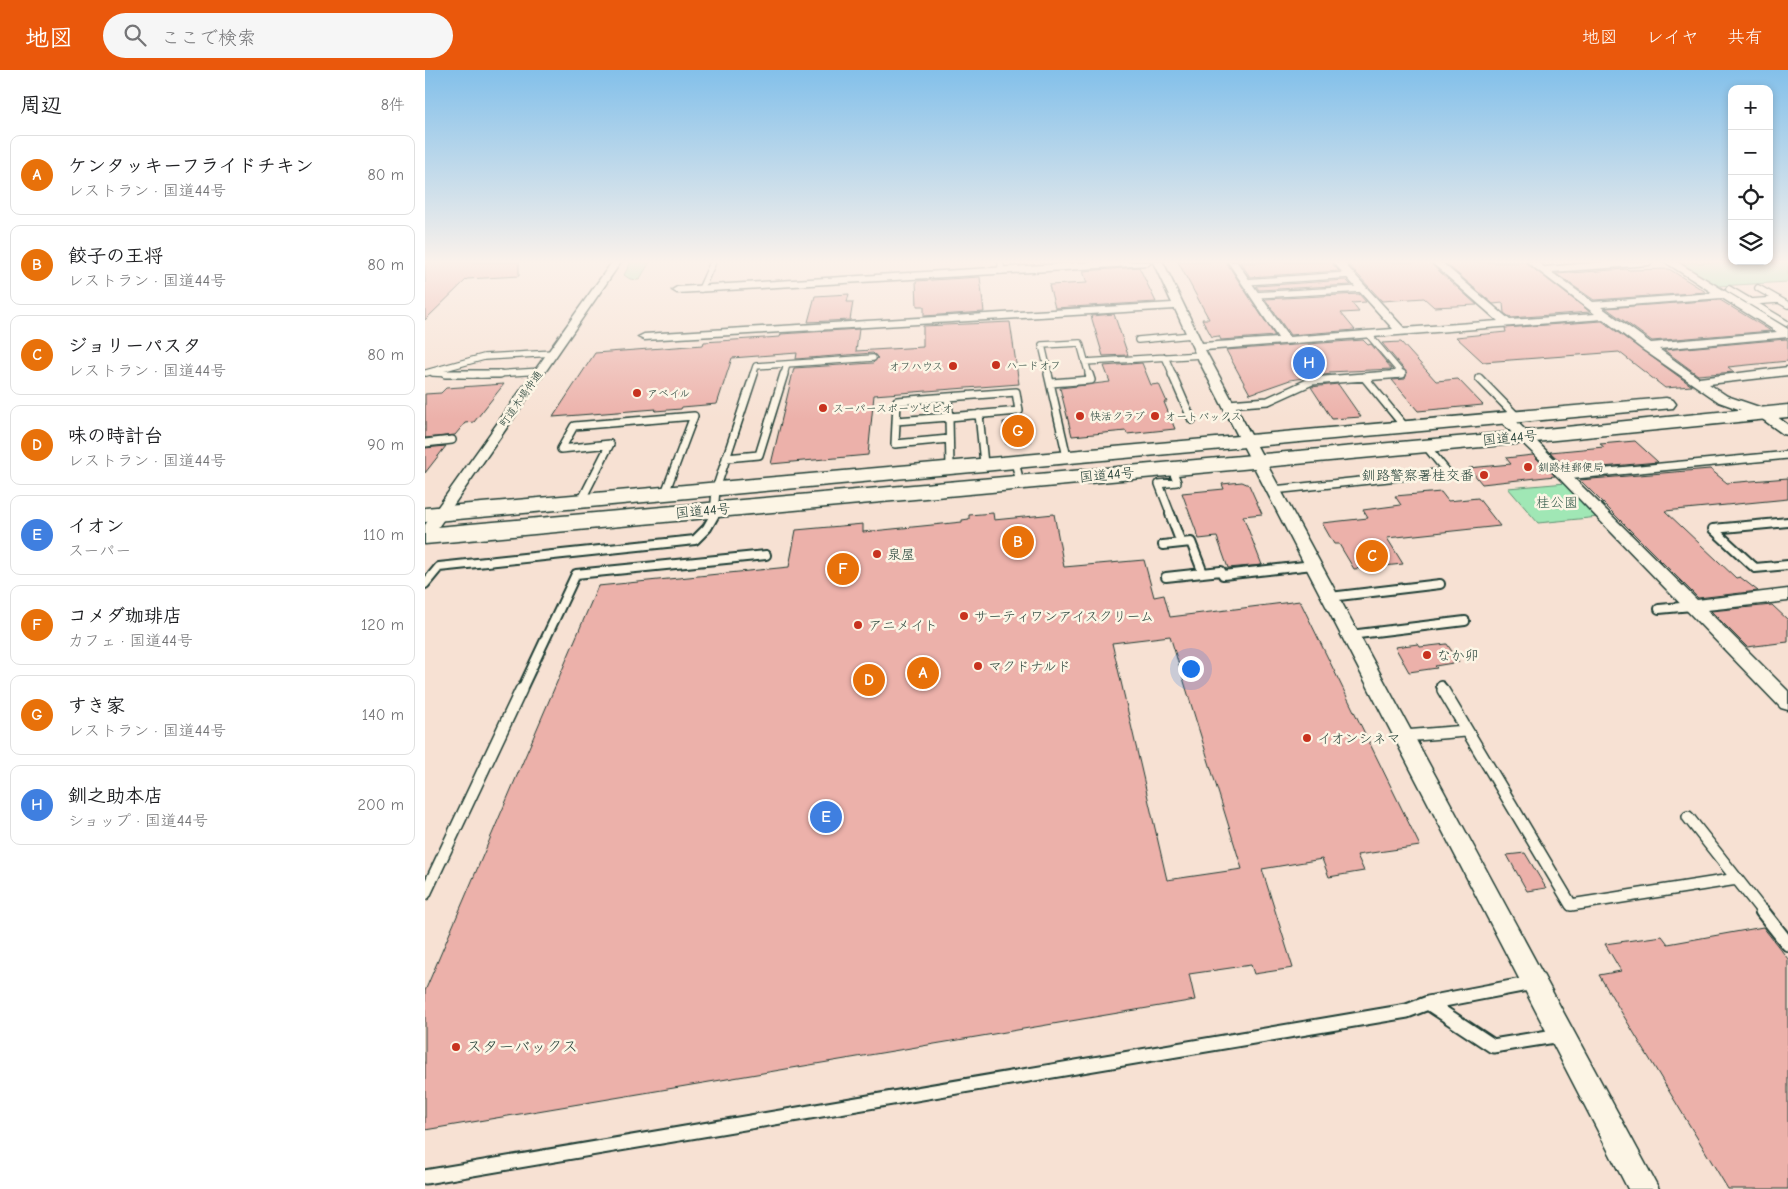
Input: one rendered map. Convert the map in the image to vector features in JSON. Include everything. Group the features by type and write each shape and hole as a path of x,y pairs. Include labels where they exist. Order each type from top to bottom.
{"highway":[{"name":"国道44号","path":"433,514 665,493 717,499 1017,472 1172,469 1426,446 1516,425 1723,399 1788,393"},
{"name":"国道44号","path":"425,536 984,464 1017,472 1067,457 1405,427 1516,425 1788,411"}],"street":[{"name":"町道木場仲通","path":"425,536 433,514 541,371 580,314"},
{"path":"644,338 1042,314"},
{"path":"1183,314 1197,346 1247,441 1644,1189"},
{"path":"1268,314 1286,341"},
{"path":"1385,314 1402,332"},
{"path":"1496,314 1508,324"},
{"path":"1603,314 1646,347 1723,399 1763,413 1788,430"},
{"path":"1755,314 1788,334"},
{"path":"1197,346 1286,341 1605,316"},
{"path":"1646,347 1788,334"},
{"path":"1697,382 1788,371"},
{"path":"1516,425 1692,606 1785,697"},
{"path":"1692,606 1788,595"}],"lane":[{"path":"1773,314 1787,322"},
{"path":"1771,324 1787,322"},
{"path":"1228,404 1268,401 1312,381 1402,374 1368,334"},
{"path":"1138,340 1197,346"},
{"path":"1051,383 1091,380 1080,343 1043,345 1051,383 1067,457"},
{"path":"1085,362 1165,357 1197,346"},
{"path":"425,373 484,357 553,353"},
{"path":"1165,357 1192,420"},
{"path":"425,584 439,567 695,540 710,527 726,458 756,366 873,358"},
{"path":"726,458 759,455 787,364"},
{"path":"425,373 477,375 541,371"},
{"path":"1364,376 1405,427"},
{"path":"1479,378 1516,425"},
{"path":"896,421 1019,411 1016,392 897,401 896,421 895,444 949,439"},
{"path":"948,397 950,468"},
{"path":"979,414 984,464"},
{"path":"581,501 610,444 561,449 574,426 694,416 665,493"},
{"path":"425,443 453,440"},
{"path":"1273,490 1447,472 1426,446"},
{"path":"1565,476 1788,454"},
{"path":"1172,469 1177,482 1159,484 1181,543"},
{"path":"1788,522 1713,530 1755,568 1788,565"},
{"path":"1163,545 1191,542 1203,573"},
{"path":"425,894 576,574 766,555"},
{"path":"1166,577 1221,571 1223,575 1313,565"},
{"path":"1330,596 1440,584"},
{"path":"1659,609 1692,606"},
{"path":"1351,635 1465,621"},
{"path":"1441,686 1571,905 1737,879"},
{"path":"1404,736 1466,730"},
{"path":"1689,817 1788,944"},
{"path":"425,1177 1407,1011 1428,1003 1535,983"},
{"path":"1428,1003 1493,1046 1563,1035"}],"green space":[{"name":"桂公園","path":"1566,483 1599,517 1538,523 1508,488"}],"building":[{"path":"425,314 431,314 425,320"},
{"path":"810,314 851,314 850,320 808,322"},
{"path":"924,314 951,314 924,316"},
{"path":"1114,314 1128,355 1103,356 1091,316"},
{"path":"1206,314 1261,314 1275,336 1221,340 1219,336 1212,337 1202,319 1209,319"},
{"path":"1276,314 1342,314 1355,330 1290,335"},
{"path":"1506,314 1561,314 1511,318"},
{"path":"1615,314 1743,314 1771,331 1652,341"},
{"path":"1602,321 1692,386 1665,388 1619,352 1483,362 1456,337 1506,332 1505,328"},
{"path":"1010,322 1019,384 874,395 868,455 771,464 794,368 873,363 878,358 873,353 796,359 797,353 732,358 717,404 682,407 681,409 655,411 656,409 553,417 595,353 703,345 704,342 780,337 781,334 859,329 856,351 923,347 923,326"},
{"path":"1363,340 1368,345 1371,344 1392,369 1329,372 1331,374 1290,380 1250,394 1226,350"},
{"path":"1788,340 1788,361 1728,367 1734,372 1698,375 1664,350"},
{"path":"1401,342 1436,381 1458,379 1483,405 1418,411 1392,380 1405,379 1407,373 1382,343"},
{"path":"1142,363 1151,385 1159,384 1167,402 1164,402 1175,429 1127,434 1126,431 1072,436 1060,388 1110,382 1104,366"},
{"path":"504,384 474,422 465,423 455,435 425,438 425,394 441,393 446,388"},
{"path":"1338,384 1361,417 1332,419 1311,387"},
{"path":"1021,421 1021,423 1028,423 1030,442 1006,444 1003,422"},
{"path":"1635,441 1658,462 1569,470 1550,452 1604,447 1600,444"},
{"path":"446,446 425,473 425,448"},
{"path":"1533,455 1555,476 1482,484 1469,468 1511,464 1506,458"},
{"path":"1710,469 1727,483 1788,478 1788,499 1665,511 1736,578 1740,577 1758,591 1698,598 1580,480"},
{"path":"1242,482 1249,485 1262,514 1243,516 1262,565 1228,568 1217,537 1199,539 1182,493 1224,489 1222,484"},
{"path":"1441,492 1448,501 1478,498 1500,526 1387,538 1403,564 1354,569 1339,544 1334,544 1322,523 1368,518 1363,510 1401,505 1395,496"},
{"path":"993,513 994,520 1054,514 1064,567 1144,560 1154,597 1164,595 1170,617 1300,601 1420,846 1357,855 1364,871 1329,877 1322,859 1262,869 1293,968 1254,974 1251,965 1189,974 1195,1000 425,1130 425,991 598,586 789,567 796,530 863,524 863,532 962,522 962,520 969,519 969,515","holes":["1170,636 1242,869 1167,880 1112,643"]},
{"path":"1772,605 1788,620 1788,642 1747,647 1711,611"},
{"name":"なか卯","path":"1418,644 1420,647 1447,644 1459,662 1435,666 1437,668 1409,672 1395,647"},
{"path":"1525,853 1546,888 1527,891 1507,855"},
{"path":"1763,927 1788,959 1788,1189 1728,1189 1599,975 1621,971 1605,944 1662,936 1668,944"}],"place":[{"name":"釧之助本店","path":"1309,363"},
{"name":"ハードオフ","path":"996,365"},
{"name":"オフハウス","path":"953,366"},
{"name":"アベイル","path":"637,393"},
{"name":"スーパースポーツゼビオ","path":"823,408"},
{"name":"快活クラブ","path":"1080,416"},
{"name":"オートバックス","path":"1155,416"},
{"name":"すき家","path":"1018,431"},
{"name":"釧路桂郵便局","path":"1528,467"},
{"name":"釧路警察署桂交番","path":"1484,475"},
{"name":"餃子の王将","path":"1018,542"},
{"name":"泉屋","path":"877,554"},
{"name":"ジョリーパスタ","path":"1372,556"},
{"name":"コメダ珈琲店","path":"843,569"},
{"name":"サーティワンアイスクリーム","path":"964,616"},
{"name":"アニメイト","path":"858,625"},
{"name":"なか卯","path":"1427,655"},
{"name":"マクドナルド","path":"978,666"},
{"name":"ケンタッキーフライドチキン","path":"923,673"},
{"name":"味の時計台","path":"869,680"},
{"name":"イオンシネマ","path":"1307,738"},
{"name":"イオン","path":"826,817"},
{"name":"スターバックス","path":"456,1047"}]}
